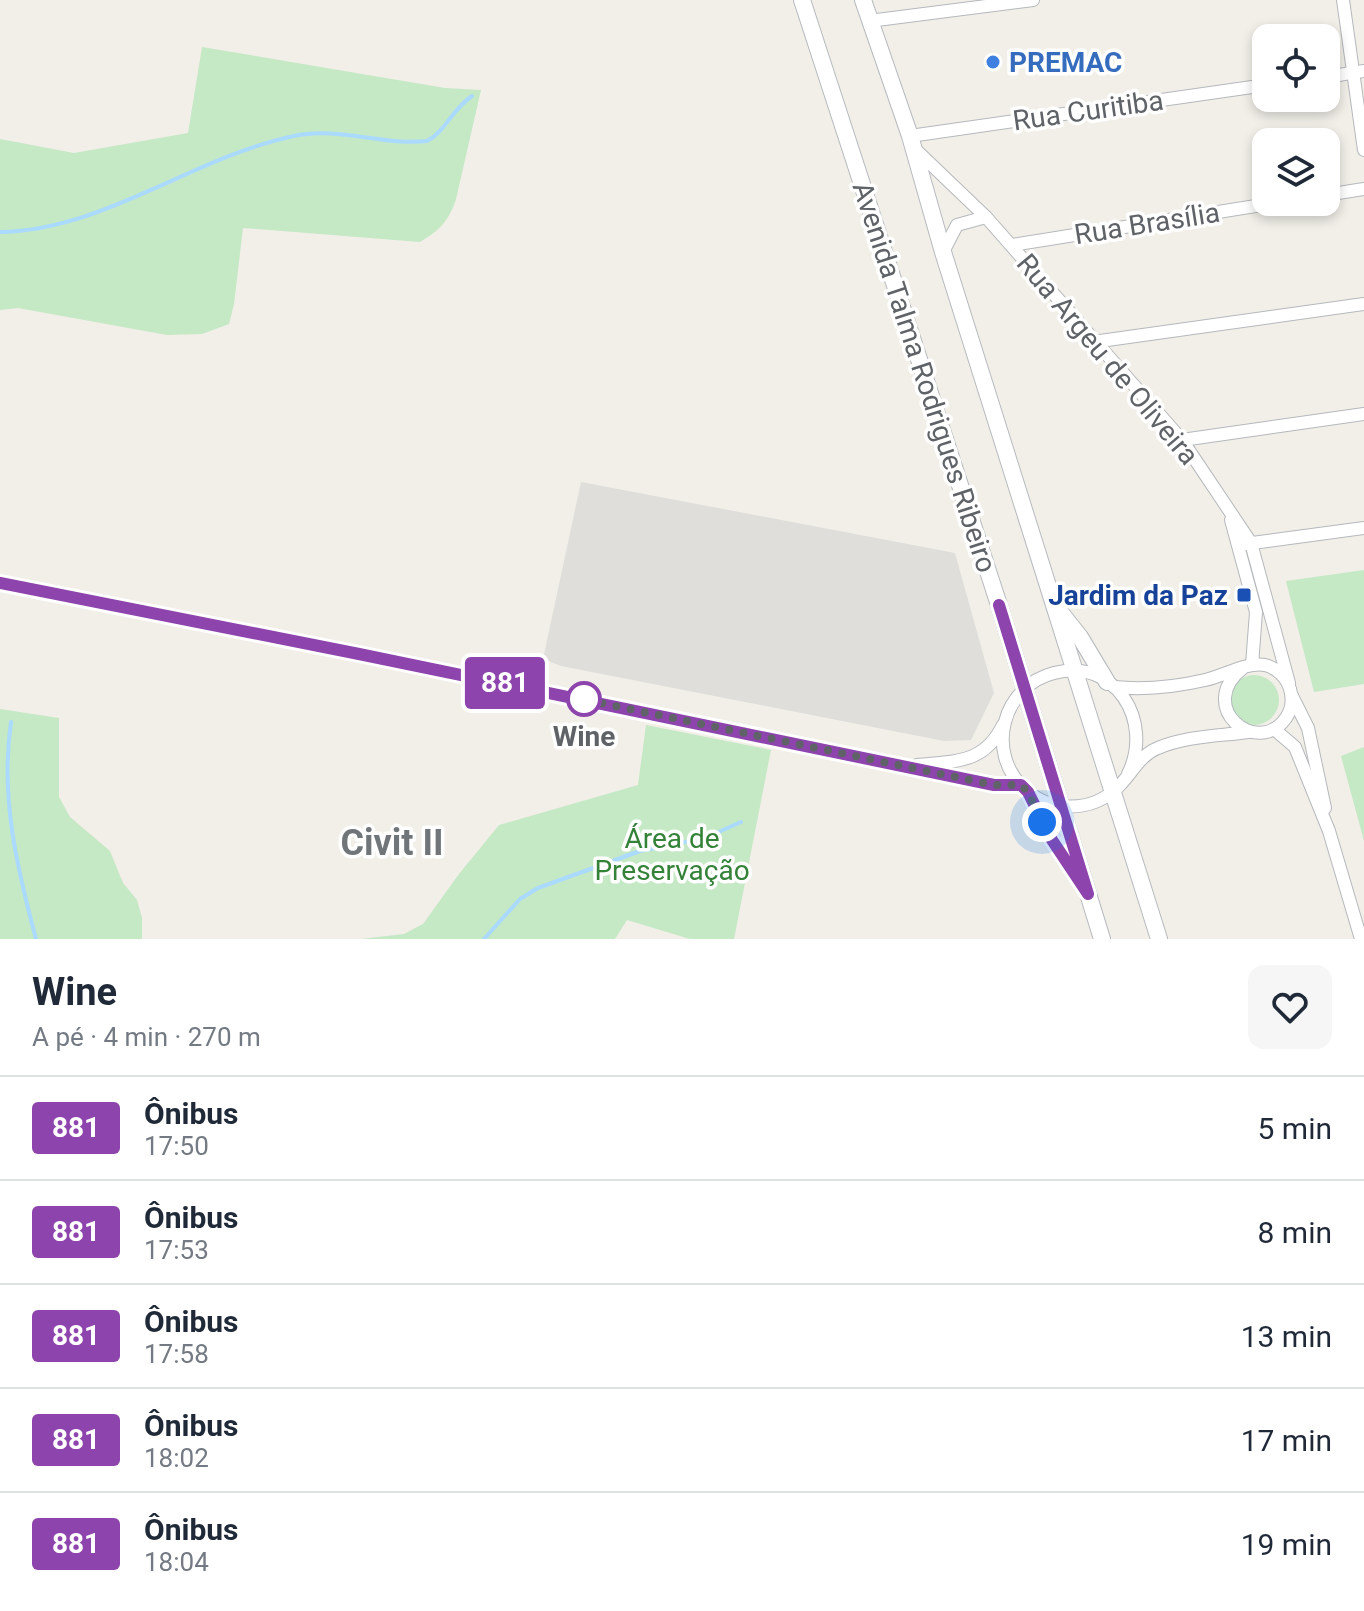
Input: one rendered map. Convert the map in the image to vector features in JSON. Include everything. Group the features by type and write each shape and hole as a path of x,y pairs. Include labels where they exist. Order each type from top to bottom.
{"main road":[{"name":"Avenida Talma Rodrigues Ribeiro","path":"802,0 1102,939"},
{"name":"Avenida Talma Rodrigues Ribeiro","path":"863,0 912,142 943,252 1159,939"},
{"path":"1056,606 1110,684"},
{"path":"1024,789 1052,840 1088,894"}],"street":[{"path":"869,21 1033,0"},
{"path":"1343,0 1358,72 1364,150"},
{"name":"Rua Curitiba","path":"912,142 1252,87"},
{"name":"Rua Argeu de Oliveira","path":"912,142 1012,245 1093,342 1182,440 1226,505 1244,544"},
{"path":"1340,193 1364,189"},
{"name":"Rua Brasília","path":"1012,245 1252,207"},
{"path":"943,252 957,225 986,217"},
{"path":"1093,342 1364,304"},
{"path":"1182,440 1364,414"},
{"path":"1244,544 1364,528"},
{"path":"1244,544 1256,612 1247,667 1232,676 1224,702 1236,725 1248,732"},
{"path":"0,583 1024,789 1047,803 1061,806 1085,805 1113,791 1155,749 1169,744 1248,732 1261,733 1274,729 1284,721 1291,709 1290,690 1244,544"},
{"path":"904,767 973,758 994,740 1024,689 1052,673 1076,671 1110,684 1170,687 1266,665 1279,672 1308,728 1329,831"},
{"path":"1110,684 1127,701 1137,728 1136,756 1128,774"},
{"path":"1006,718 1003,738 1006,759 1024,789"},
{"path":"1274,729 1295,747 1329,831 1361,939"}],"shaded area":[{"path":"581,482 955,553 994,693 971,740 944,741 561,666 543,659"}],"green space":[{"path":"202,47 445,88 481,90 456,199 447,219 420,242 243,228 229,324 202,334 167,335 18,308 0,310 0,139 74,153 188,133"},
{"path":"1364,570 1364,684 1314,692 1286,581"},
{"path":"1254,675 1272,682 1279,700 1272,718 1254,725 1236,718 1229,700 1236,682"},
{"path":"0,709 59,718 59,797 70,817 110,851 123,883 137,900 142,918 142,939 0,939"},
{"name":"Área de Preservação","path":"646,725 771,750 734,939 690,939 627,920 615,939 361,939 404,934 423,924 499,825 638,785"},
{"path":"1364,747 1364,841 1341,756"}],"waterway":[{"path":"0,232 39,228 76,219 220,160 294,136 327,133 394,141 427,141 472,96"},
{"path":"11,722 8,777 12,832 36,939"},
{"path":"484,939 520,899 538,888 640,851 705,838 741,822"}],"bus line":[{"name":"881","path":"0,583 994,785 1021,785 1088,894 999,605"}],"place":[{"name":"PREMAC","path":"993,62"},
{"name":"Jardim da Paz","path":"1244,595"},
{"name":"Wine","path":"584,699"}],"district":[{"name":"Civit II","path":"392,842"}],"route":[{"path":"584,699 572,697 994,785 1021,785 1028,792 1042,822"}]}
